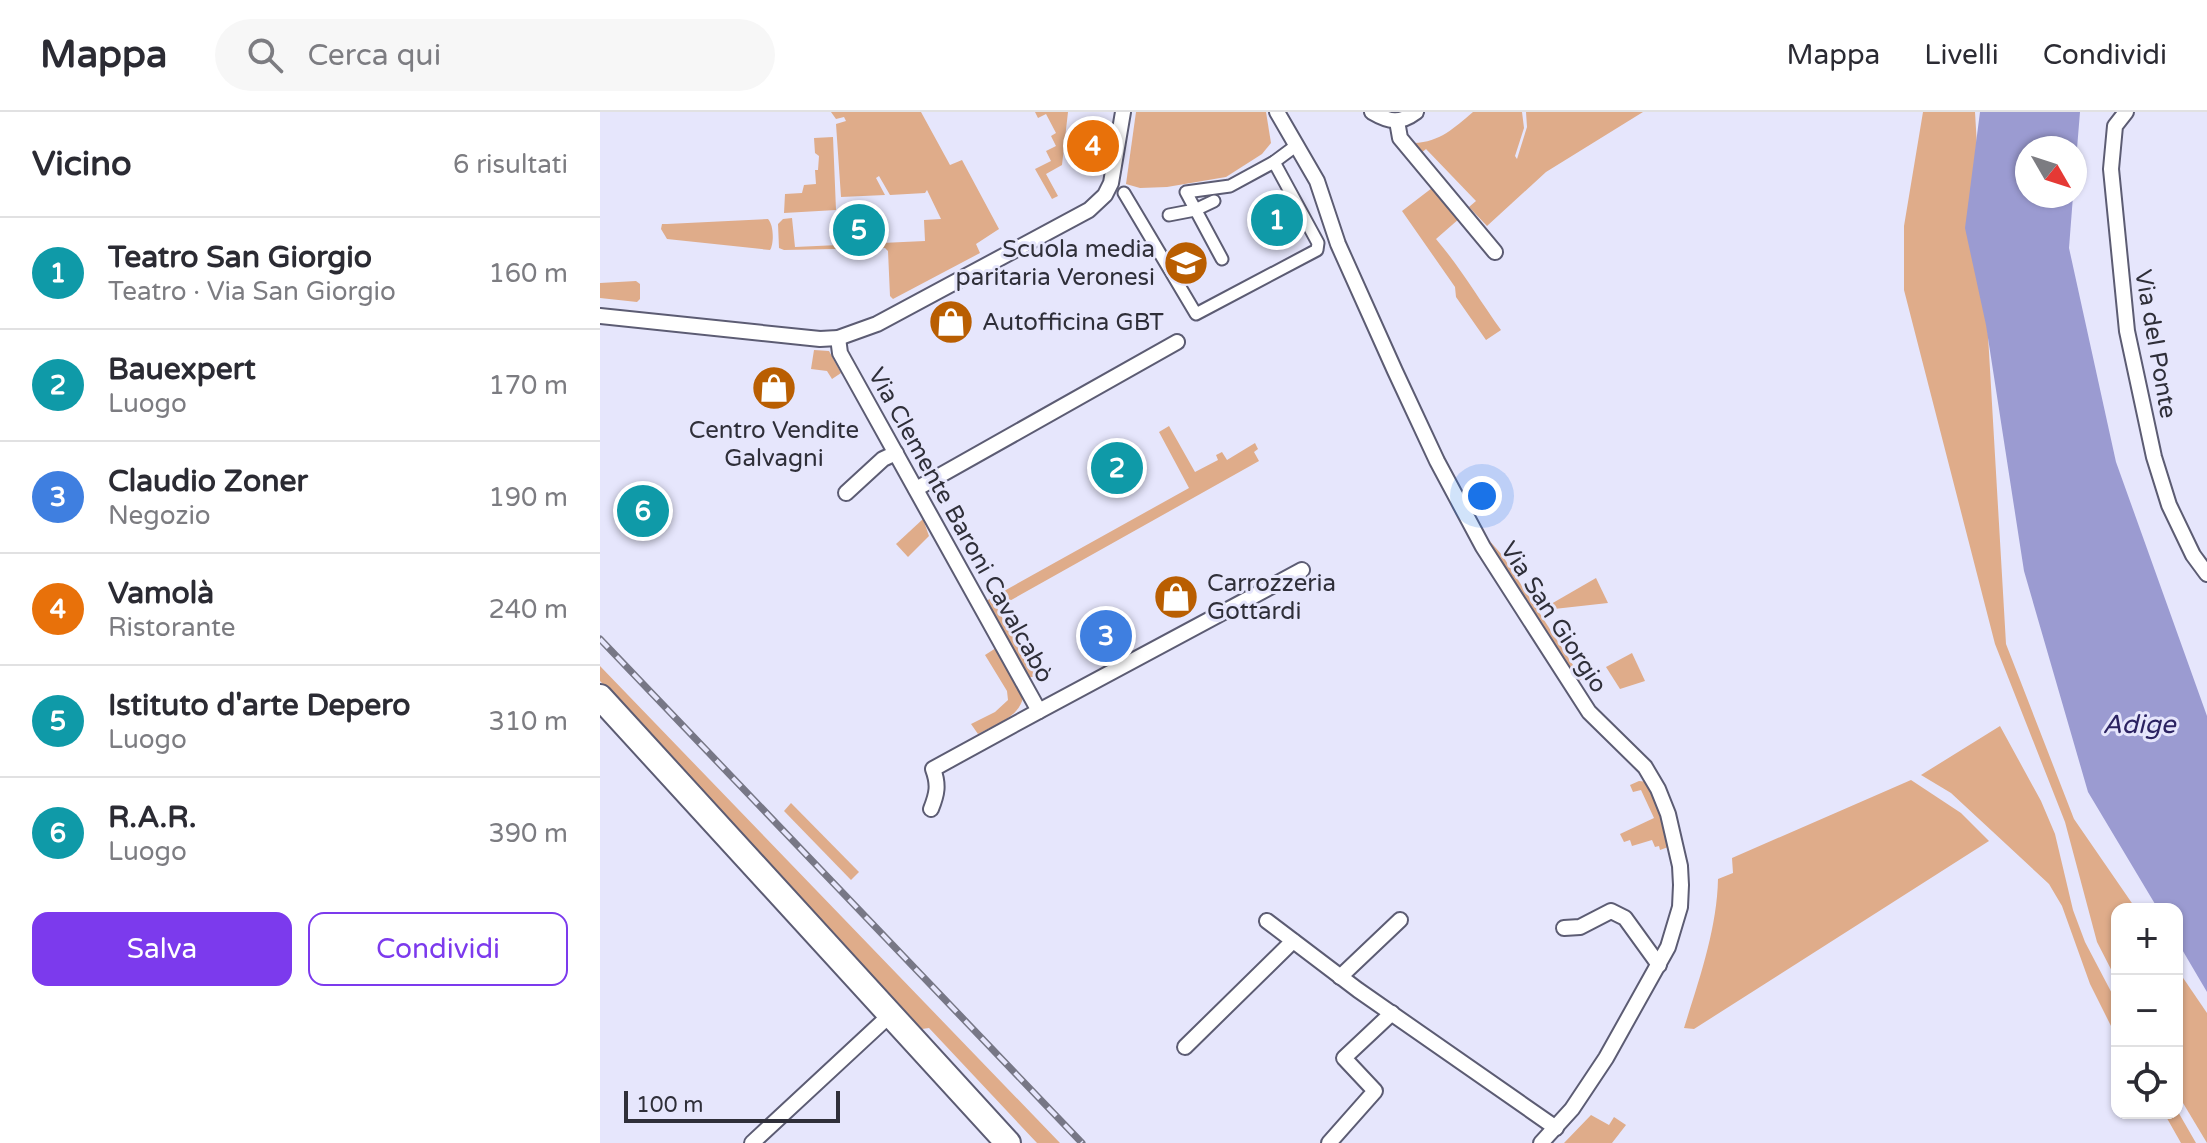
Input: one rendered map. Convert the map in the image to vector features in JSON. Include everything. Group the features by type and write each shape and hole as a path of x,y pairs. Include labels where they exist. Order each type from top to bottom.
{"main road":[{"path":"600,697 1008,1143"}],"street":[{"path":"600,316 804,338 838,338 877,324 1089,210 1105,195 1111,183 1123,112"},
{"name":"Via San Giorgio","path":"1277,112 1317,181 1338,244 1395,371 1437,461 1483,547 1589,712 1645,767 1668,814 1680,866 1680,907 1659,965 1612,1050 1572,1109 1541,1143"},
{"path":"1372,112 1391,121 1399,121 1416,112"},
{"name":"Via del Ponte","path":"2126,112 2115,126 2111,169 2127,331 2154,457 2169,505 2193,555 2207,574"},
{"path":"1399,121 1400,138 1495,252"},
{"path":"1222,259 1186,192 1244,182 1297,145"},
{"path":"1124,193 1149,227 1196,314 1317,250 1318,243 1274,162"},
{"path":"1169,215 1195,210 1214,201"},
{"name":"Via Clemente Baroni Cavalcabò","path":"838,338 840,353 1039,711 933,769 938,791 931,809"},
{"path":"916,489 1177,342"},
{"path":"846,493 883,459 896,453"},
{"path":"1039,711 1302,570"},
{"path":"1564,928 1580,927 1611,911 1625,918 1659,965"},
{"path":"1340,977 1400,920"},
{"path":"1267,921 1340,977 1556,1128"},
{"path":"1185,1047 1293,941"},
{"path":"1329,1143 1375,1091 1344,1058 1392,1013"},
{"path":"752,1143 891,1014"}],"shaded area":[{"path":"831,112 921,112 950,165 962,160 999,229 976,244 980,253 893,299 890,296 888,251 885,248 779,248 778,224 783,219 792,218 795,247 925,241 924,220 941,219 927,190 925,193 890,195 879,176 876,178 885,195 841,197 836,124 846,121 844,117 836,119"},
{"path":"1035,112 1068,112 1062,165 1046,174 1058,196 1052,199 1035,169 1051,161 1046,151 1056,146 1051,136 1056,133 1046,114 1038,118"},
{"path":"1136,112 1266,112 1271,143 1262,154 1226,177 1167,187 1140,188 1126,184"},
{"path":"1473,112 1522,112 1524,128 1515,156 1517,159 1527,127 1526,112 1643,112 1546,172 1487,226 1469,207 1476,201 1426,149 1420,154 1413,145 1446,133"},
{"path":"1923,112 1975,112 2006,644 2074,819 2132,903 2111,903 2111,969 2097,942 2065,822 1995,644 1904,290 1904,226"},
{"path":"833,137 836,210 784,213 785,194 802,193 804,185 816,184 815,170 818,170 819,156 815,153 814,138"},
{"path":"1432,188 1460,218 1436,239 1501,330 1486,340 1456,297 1455,287 1402,211"},
{"path":"768,219 773,234 770,250 667,239 661,229 662,224"},
{"path":"636,281 640,284 640,299 637,302 600,298 600,283"},
{"path":"814,350 829,351 841,373 832,379 827,371 811,369"},
{"path":"1169,426 1195,472 1218,460 1216,455 1222,452 1227,460 1255,443 1258,449 1254,452 1259,461 997,608 1011,634 1038,668 1035,677 1028,677 986,601 1189,488 1159,432"},
{"path":"923,519 929,536 908,557 896,544"},
{"path":"1481,531 1502,555 1582,679 1575,683"},
{"path":"1596,578 1608,603 1554,609 1551,604"},
{"path":"996,648 1023,697 1012,715 978,734 971,724 995,712 1008,700 1007,691 985,655"},
{"path":"1632,653 1645,681 1620,689 1606,667"},
{"path":"600,666 1060,1143 1037,1143 929,1028 922,1029 600,681"},
{"path":"2000,726 2041,801 2055,834 2073,910 2085,942 2111,992 2111,1026 2090,984 2062,906 2049,884 1951,793 1921,775"},
{"path":"1911,780 1961,813 1989,841 1694,1029 1684,1028 1711,935 1718,879 1733,873 1732,858"},
{"path":"1639,781 1652,786 1671,846 1660,850 1652,840 1632,846 1630,840 1624,842 1620,834 1654,818 1641,790 1633,792 1630,785"},
{"path":"791,803 859,872 851,880 784,811"},
{"path":"2183,978 2207,1013 2207,1143 2183,1103"},
{"path":"1591,1115 1609,1125 1614,1117 1626,1125 1612,1143 1564,1143"},
{"path":"2167,1119 2182,1119 2196,1143 2181,1143"}],"water":[{"name":"Adige","path":"1980,112 2080,112 2078,136 2015,136 2015,208 2072,208 2069,248 2116,462 2207,716 2207,992 2183,951 2183,903 2154,903 2088,792 2024,571 1986,325 1965,228"}],"railway":[{"path":"600,639 1082,1143"}],"place":[{"name":"Vamolà","path":"1093,146"},
{"name":"Teatro San Giorgio","path":"1277,220"},
{"name":"Istituto d'arte Depero","path":"859,230"},
{"name":"Scuola media paritaria Veronesi","path":"1186,263"},
{"name":"Autofficina GBT","path":"951,322"},
{"name":"Centro Vendite Galvagni","path":"774,388"},
{"name":"Bauexpert","path":"1117,468"},
{"name":"R.A.R.","path":"643,511"},
{"name":"Carrozzeria Gottardi","path":"1176,597"},
{"name":"Claudio Zoner","path":"1106,636"}]}
